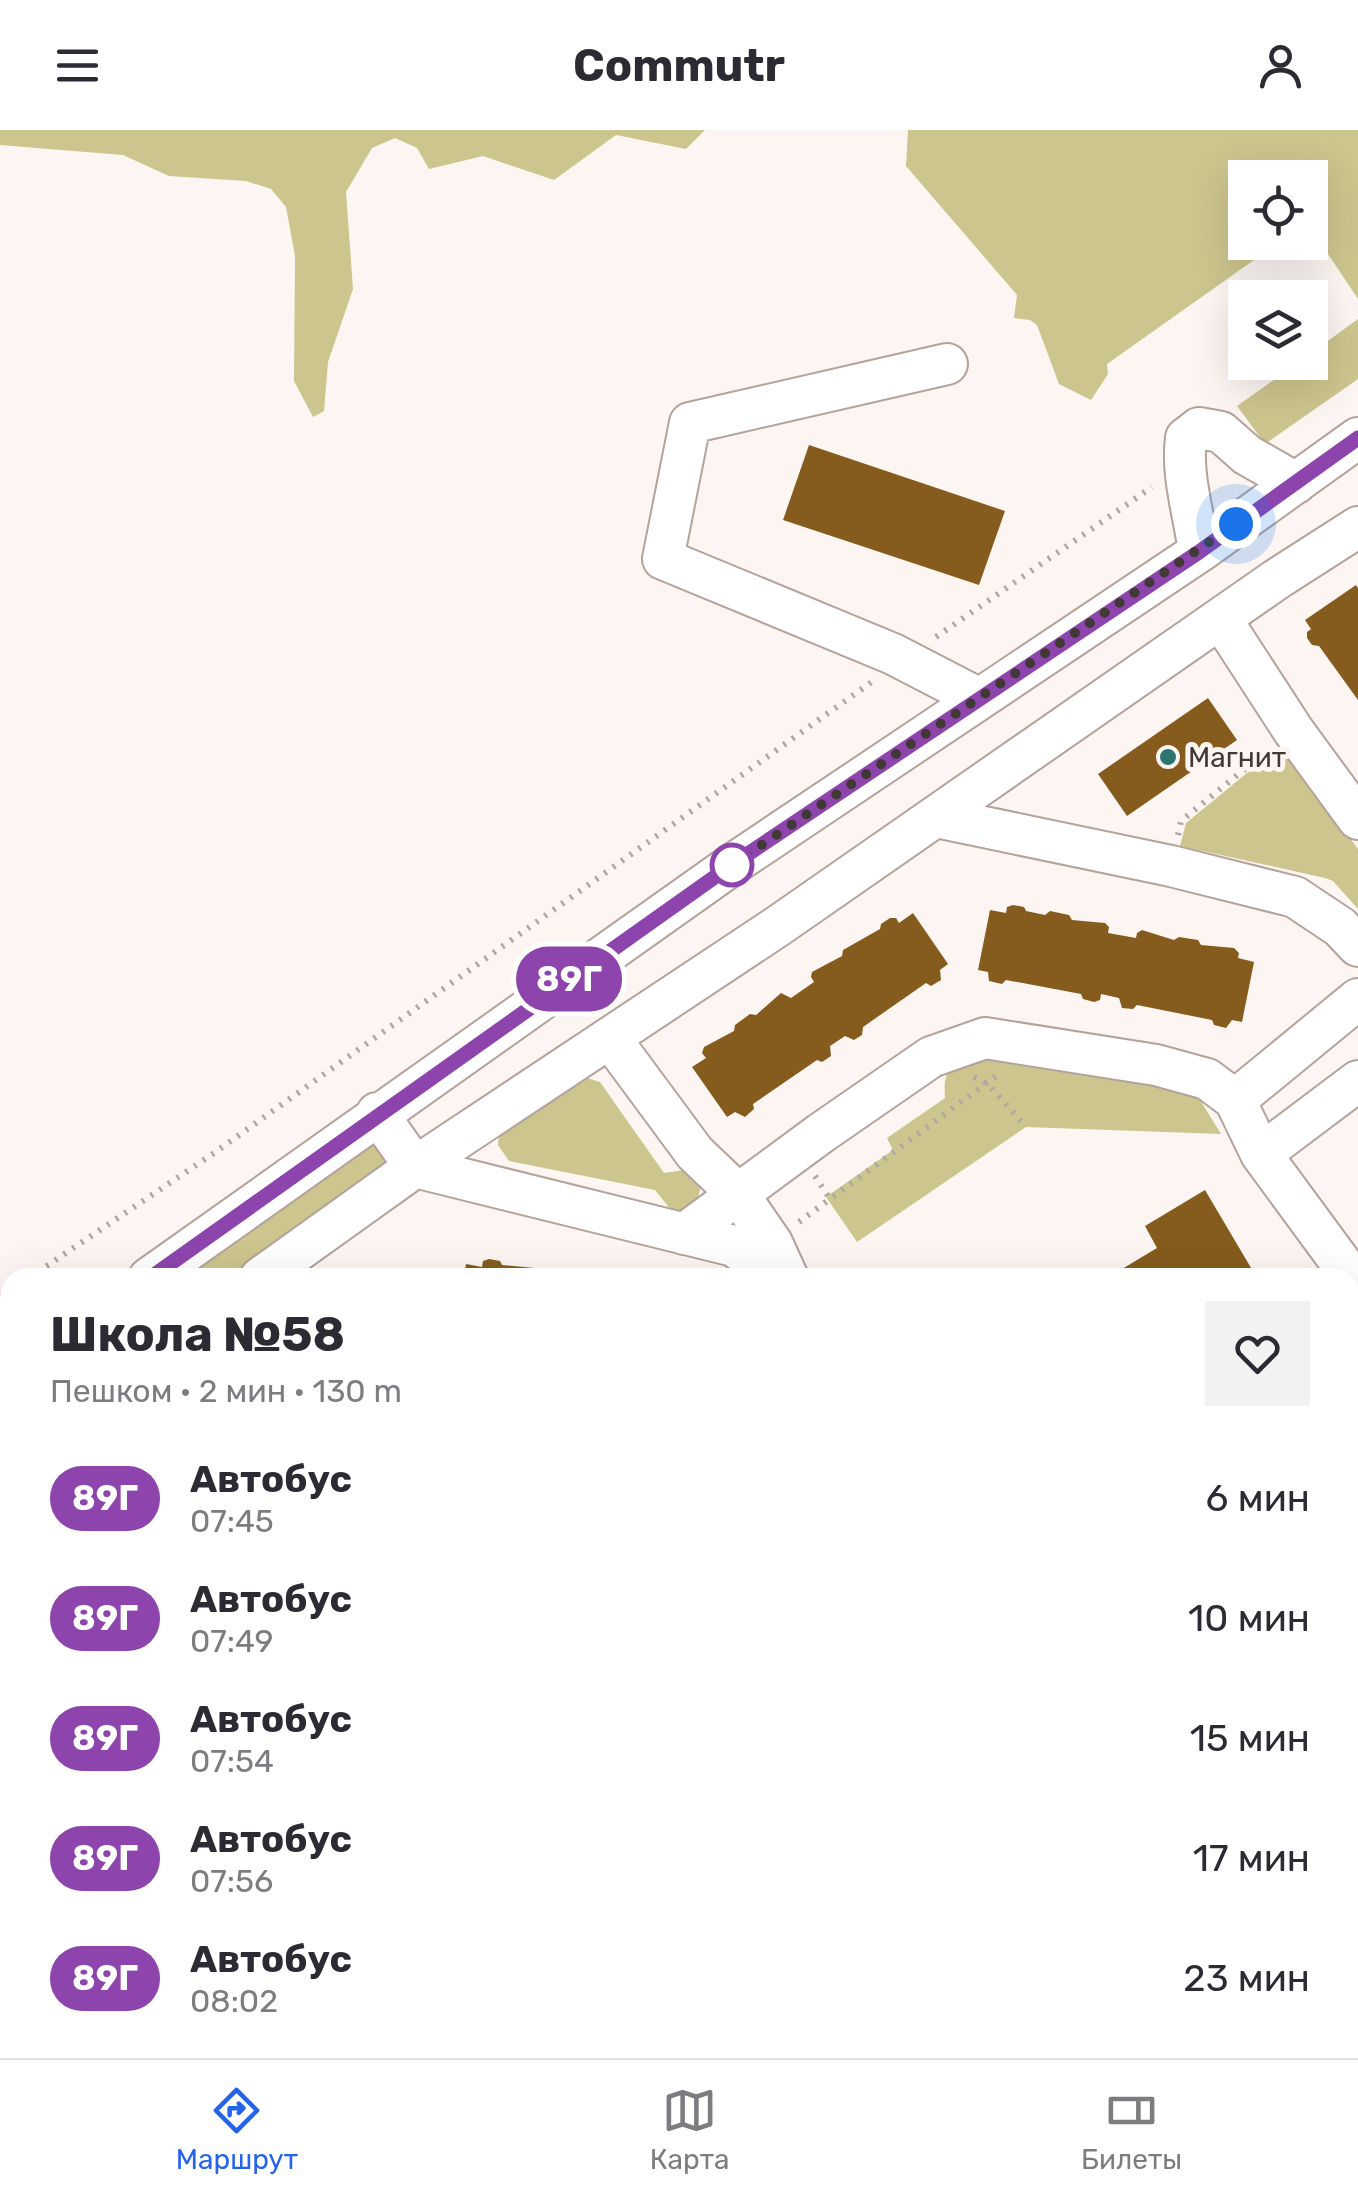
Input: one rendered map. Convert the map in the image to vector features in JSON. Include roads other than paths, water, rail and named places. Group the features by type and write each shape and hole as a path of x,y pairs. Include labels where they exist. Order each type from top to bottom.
{"street":[{"path":"948,364 690,422 663,558 902,660 978,698"},
{"path":"1199,552 1192,496 1182,466 1186,438 1199,428 1221,432 1247,455 1296,482"},
{"path":"164,1268 733,864 1199,552 1358,438"},
{"path":"274,1268 416,1167 1358,527"},
{"path":"1221,619 1293,730 1358,819"},
{"path":"936,817 1171,866 1295,897 1340,927 1358,946"},
{"path":"1235,1100 1358,1000"},
{"path":"610,1038 695,1154 739,1195 772,1243 783,1268"},
{"path":"684,1234 931,1057 985,1038 1156,1065 1207,1079 1235,1100 1261,1154 1345,1268"},
{"path":"1261,1154 1358,1081"},
{"path":"377,1113 416,1167 734,1246 764,1268"}],"place":[{"name":"Магнит","path":"1168,757"}]}
